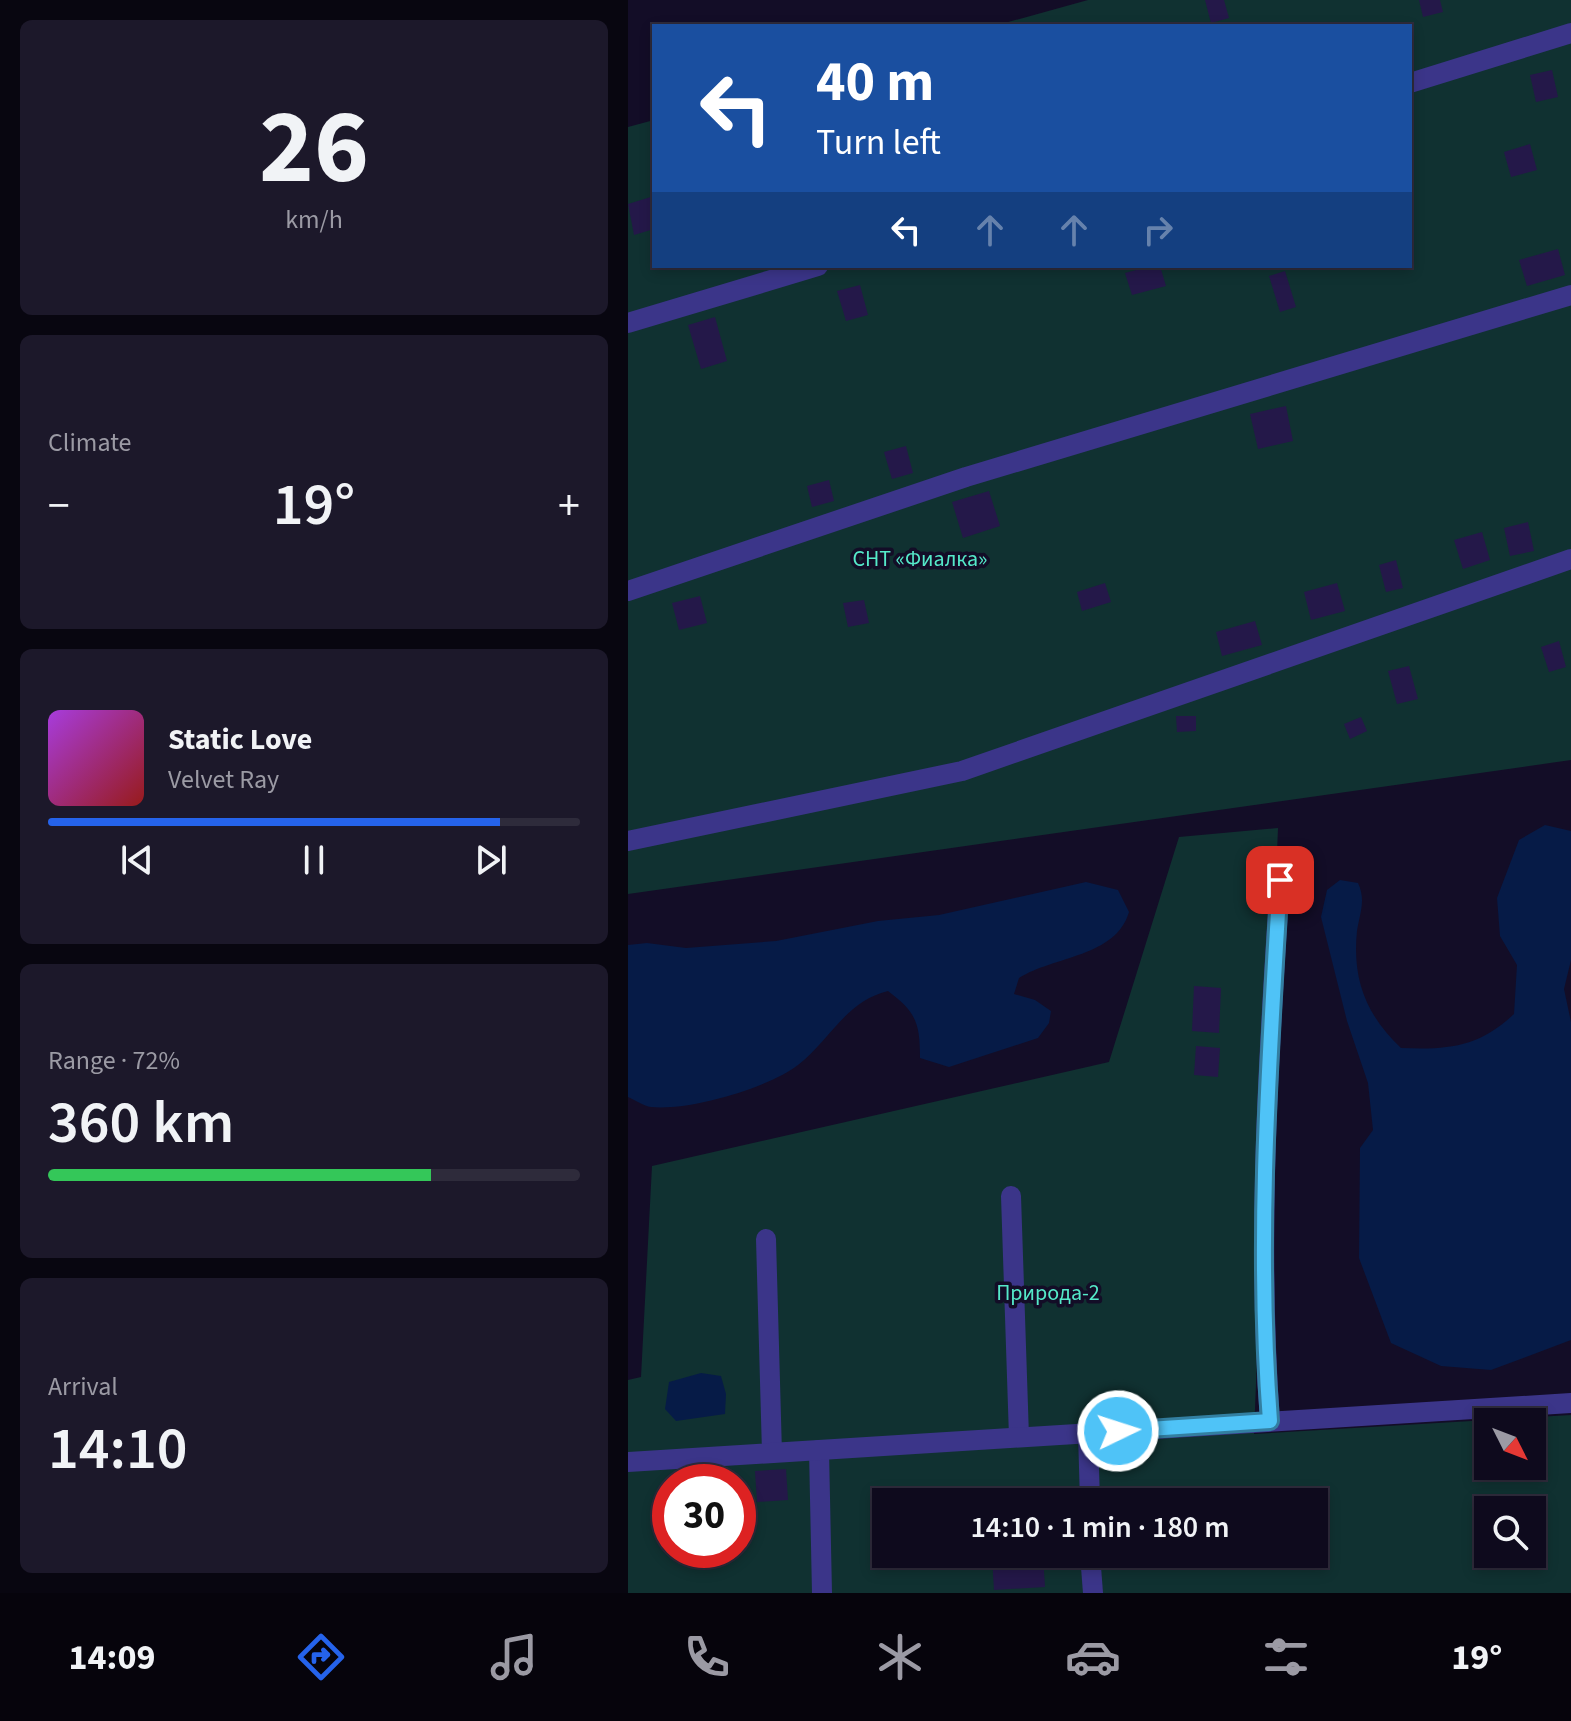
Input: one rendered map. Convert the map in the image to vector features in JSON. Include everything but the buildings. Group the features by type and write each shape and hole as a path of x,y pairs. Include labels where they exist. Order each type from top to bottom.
{"street":[{"path":"1412,82 1571,33"},
{"path":"628,323 811,268"},
{"path":"628,591 966,477 1571,295"},
{"path":"628,841 962,771 1571,559"},
{"path":"1270,1421 1263,1325 1265,1094 1280,880"},
{"path":"1011,1196 1019,1437"},
{"path":"766,1239 772,1453"},
{"path":"628,1462 1571,1403"},
{"path":"1088,1433 1090,1488"},
{"path":"819,1450 822,1593"},
{"path":"1091,1568 1093,1593"}],"green space":[{"name":"СНТ «Фиалка»","path":"1088,0 1571,0 1571,760 628,894 628,127 652,121 652,268 1412,268 1412,24 1001,24"},
{"name":"Природа-2","path":"1278,828 1254,1434 1474,1421 1474,1480 1546,1480 1546,1416 1571,1415 1571,1593 628,1593 628,1380 641,1377 652,1166 1109,1062 1179,837"}],"water":[{"path":"1545,825 1571,831 1571,960 1564,989 1571,1022 1571,1340 1491,1370 1441,1366 1391,1343 1359,1258 1360,1148 1373,1130 1368,1083 1347,1021 1321,917 1327,890 1340,880 1358,883 1362,901 1356,948 1359,980 1370,1009 1401,1048 1449,1047 1476,1040 1514,1014 1517,965 1500,936 1497,898 1519,840"},
{"path":"1086,882 1118,890 1129,912 1122,927 1098,947 1019,978 1014,994 1035,1000 1051,1011 1049,1023 1038,1038 949,1067 920,1058 914,1019 905,1005 888,991 861,1003 798,1065 768,1082 707,1102 686,1105 651,1107 628,1097 628,945 647,943 686,948 776,941 878,921 939,915"},
{"path":"701,1373 721,1376 726,1394 725,1414 676,1421 665,1409 669,1382"}],"route":[{"path":"1118,1431 1270,1421 1263,1325 1265,1094 1280,880"}]}
